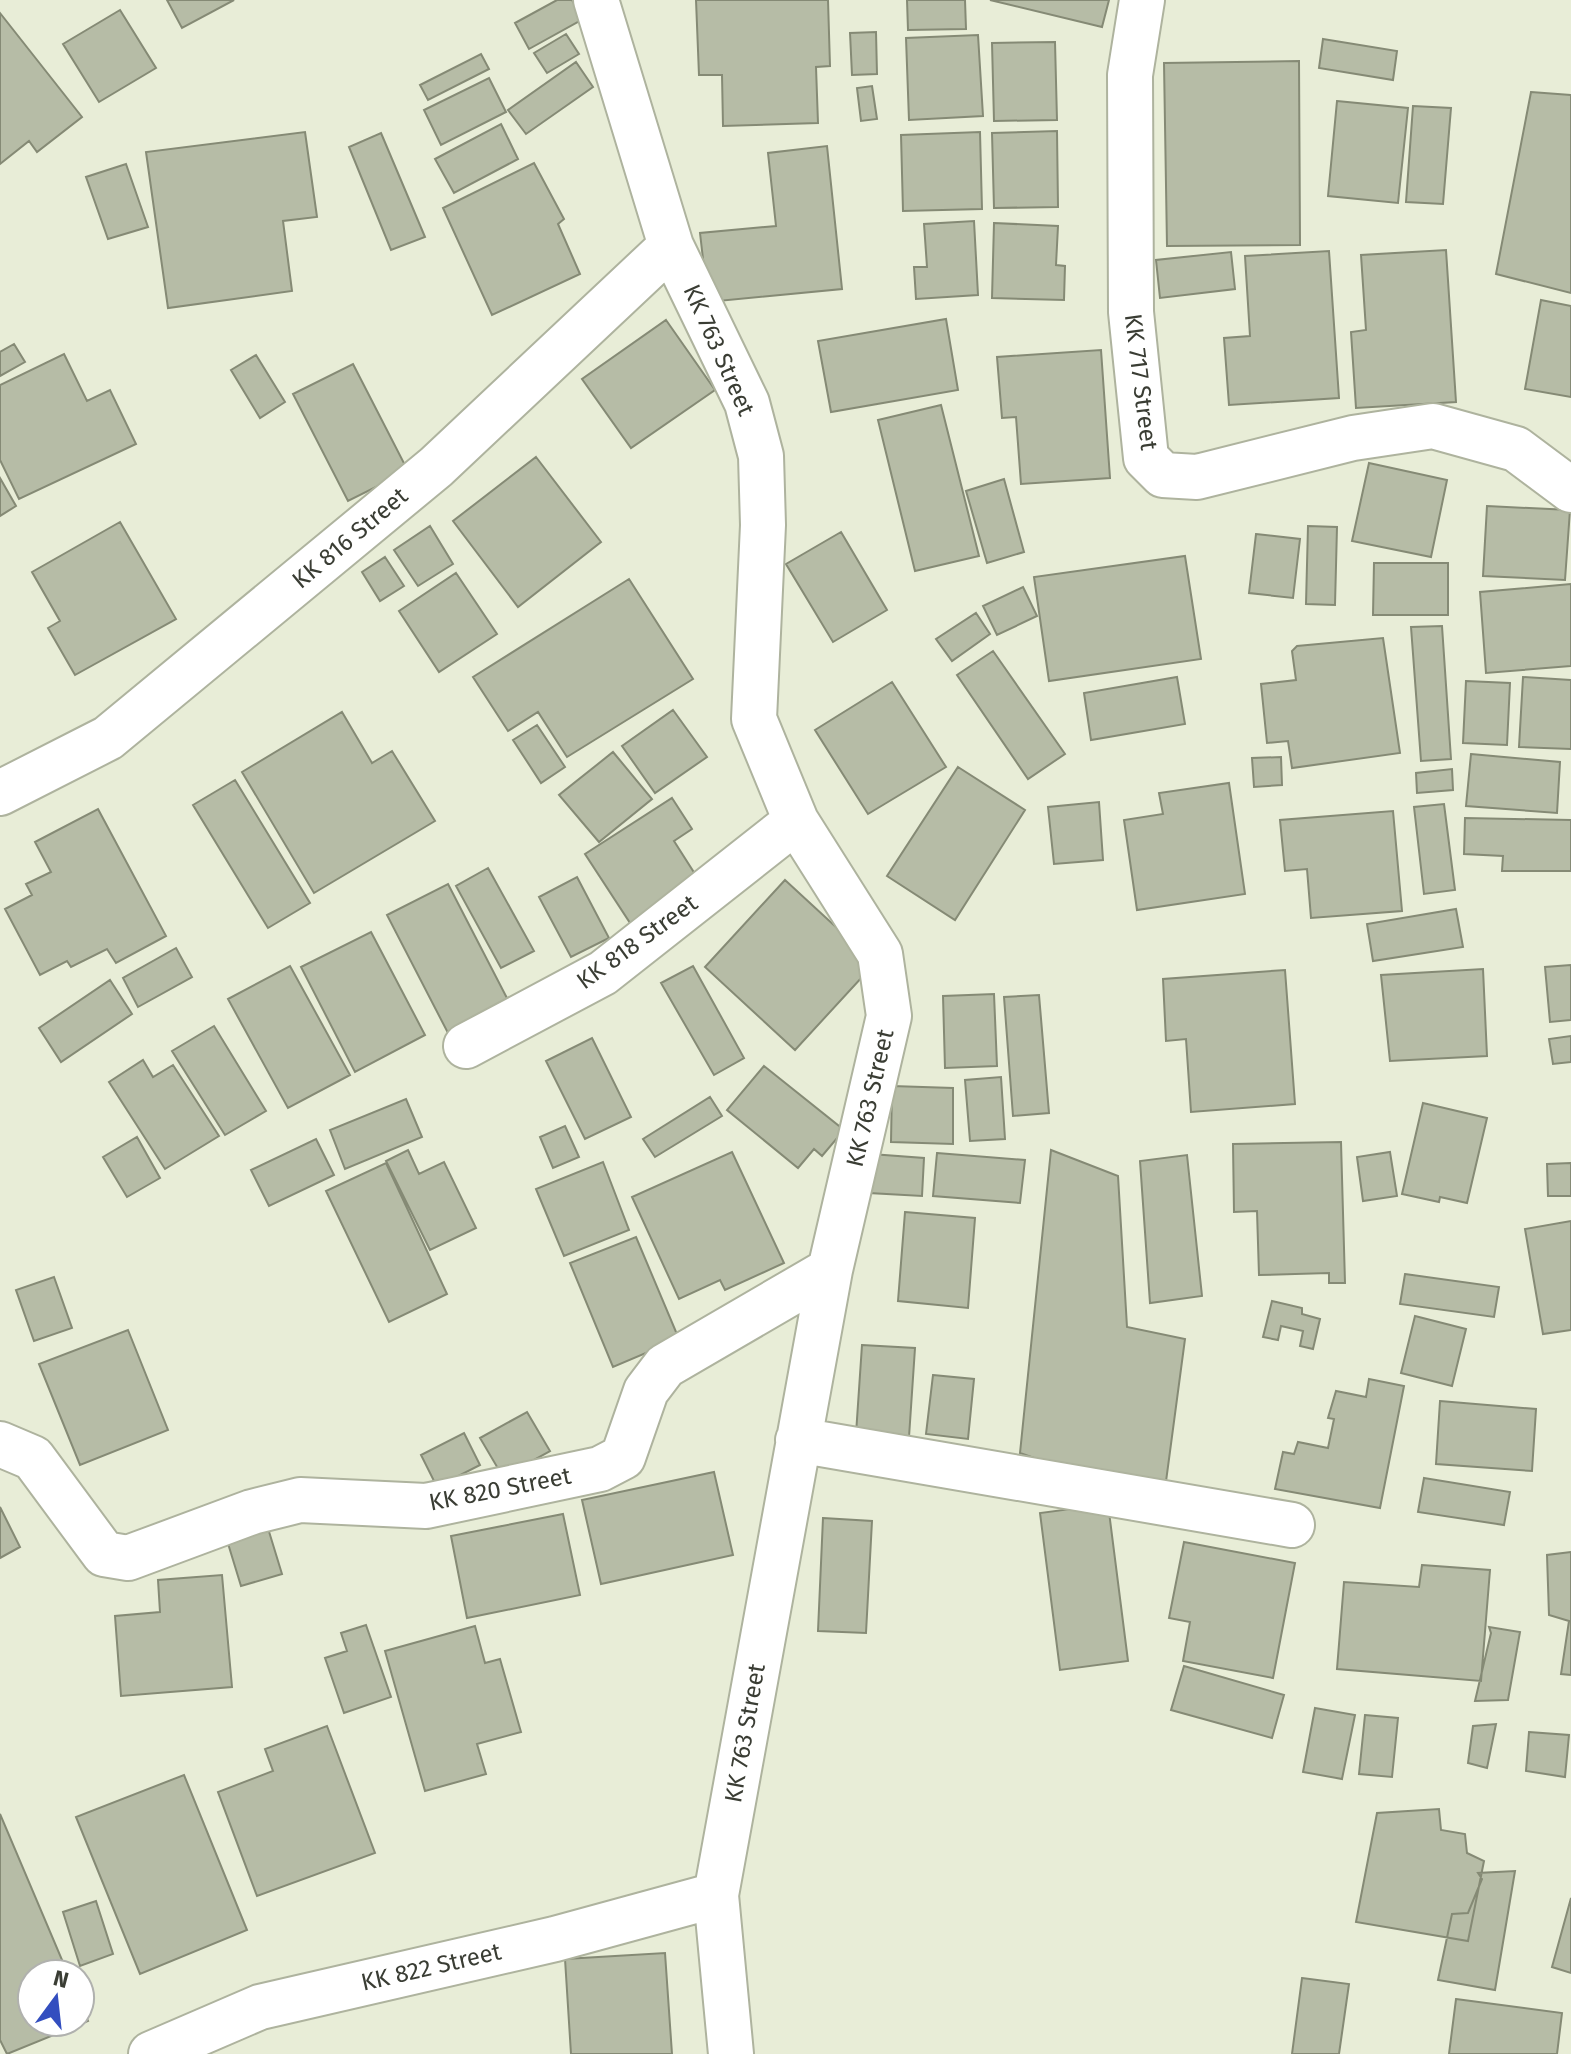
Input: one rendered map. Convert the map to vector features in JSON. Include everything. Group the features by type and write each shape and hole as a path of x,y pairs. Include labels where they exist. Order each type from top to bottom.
{"street":[{"name":"KK 763 Street","path":"596,0 671,246 747,403 761,456 763,525 754,719 796,821 880,954 889,1016 830,1270 716,1895 731,2054"},
{"name":"KK 717 Street","path":"1142,0 1130,75 1131,296 1146,458 1163,475 1197,477 1353,438 1433,426 1516,449 1571,490"},
{"name":"KK 816 Street","path":"0,793 108,738 436,467 671,246"},
{"name":"KK 818 Street","path":"466,1046 603,973 796,821"},
{"name":"KK 820 Street","path":"0,1444 33,1458 104,1554 128,1558 252,1512 300,1500 426,1506 600,1469 623,1457 646,1391 665,1366 830,1270"},
{"path":"798,1440 1292,1525"},
{"name":"KK 822 Street","path":"151,2054 260,2007 555,1939 716,1895"}],"building":[{"path":"167,0 234,0 182,28"},
{"path":"557,0 572,0 583,19 529,49 515,23"},
{"path":"696,0 828,0 830,66 816,67 818,123 723,126 722,75 699,75"},
{"path":"907,0 965,0 966,29 908,30"},
{"path":"990,0 1109,0 1102,27"},
{"path":"120,10 156,68 99,102 63,44"},
{"path":"0,13 82,117 37,152 29,141 0,164"},
{"path":"876,32 877,74 852,75 850,33"},
{"path":"566,34 579,54 547,73 534,53"},
{"path":"978,35 983,116 909,120 906,38"},
{"path":"1323,39 1397,51 1393,80 1319,68"},
{"path":"1055,42 1057,120 994,121 992,43"},
{"path":"481,54 489,69 428,100 420,85"},
{"path":"1299,61 1300,245 1167,246 1164,63"},
{"path":"576,62 593,87 526,134 508,110"},
{"path":"489,78 506,112 441,145 424,110"},
{"path":"872,86 877,119 861,121 857,88"},
{"path":"1531,92 1571,95 1571,293 1496,274"},
{"path":"1337,101 1408,108 1398,203 1328,196"},
{"path":"1413,106 1451,108 1443,204 1406,202"},
{"path":"501,124 518,159 454,193 435,159"},
{"path":"1057,131 1058,207 994,208 992,133"},
{"path":"305,132 317,217 283,221 292,291 168,308 146,152"},
{"path":"980,132 982,209 903,211 901,135"},
{"path":"381,133 425,237 391,250 349,147"},
{"path":"827,146 842,289 708,302 700,233 776,226 768,153"},
{"path":"534,163 564,219 558,224 580,274 492,315 443,208"},
{"path":"126,164 148,227 108,239 86,177"},
{"path":"974,221 978,295 916,299 914,267 927,267 924,224"},
{"path":"994,223 1058,226 1056,265 1065,266 1064,300 992,298"},
{"path":"1446,250 1456,402 1356,408 1351,332 1366,330 1361,255"},
{"path":"1329,251 1339,398 1229,405 1224,338 1250,336 1245,256"},
{"path":"1231,252 1235,289 1160,298 1156,260"},
{"path":"1541,300 1571,306 1571,397 1525,389"},
{"path":"946,319 958,390 831,412 818,341"},
{"path":"666,320 715,390 631,448 582,379"},
{"path":"14,344 25,362 0,376 0,352"},
{"path":"1101,350 1110,478 1021,484 1016,417 1002,418 997,357"},
{"path":"64,354 87,401 110,390 136,444 19,499 0,460 0,385"},
{"path":"256,355 285,402 260,418 231,370"},
{"path":"353,364 408,471 348,501 293,394"},
{"path":"941,405 979,556 915,571 878,420"},
{"path":"536,457 601,542 518,607 453,521"},
{"path":"1369,463 1447,480 1431,557 1352,541"},
{"path":"0,478 16,506 0,516"},
{"path":"1004,479 1024,552 987,563 966,491"},
{"path":"1487,506 1570,510 1565,580 1483,576"},
{"path":"120,522 176,619 75,675 48,628 60,621 32,572"},
{"path":"430,526 453,564 418,586 394,550"},
{"path":"1308,526 1337,527 1335,605 1306,604"},
{"path":"841,532 887,610 833,642 786,564"},
{"path":"1256,534 1300,539 1293,598 1249,593"},
{"path":"1185,556 1201,659 1049,681 1034,577"},
{"path":"385,557 404,586 380,601 362,572"},
{"path":"1374,563 1448,563 1448,615 1373,615"},
{"path":"456,573 497,634 439,672 399,611"},
{"path":"629,579 693,679 567,757 538,712 508,731 473,677"},
{"path":"1571,584 1571,666 1486,673 1480,592"},
{"path":"1023,587 1037,616 997,635 983,606"},
{"path":"976,613 990,634 952,661 936,639"},
{"path":"1442,626 1451,759 1421,761 1411,627"},
{"path":"1383,638 1400,753 1292,768 1288,741 1267,743 1261,684 1296,680 1292,651 1297,646"},
{"path":"993,651 1065,754 1028,779 957,675"},
{"path":"1177,677 1185,724 1091,740 1084,693"},
{"path":"1523,677 1571,680 1571,749 1519,747"},
{"path":"1466,681 1510,683 1507,745 1463,743"},
{"path":"892,682 946,767 868,814 815,730"},
{"path":"673,710 707,757 655,793 622,746"},
{"path":"342,712 372,763 392,751 435,821 314,893 242,772"},
{"path":"537,725 565,767 541,783 513,740"},
{"path":"613,752 652,799 599,842 559,795"},
{"path":"1471,754 1560,762 1557,813 1466,806"},
{"path":"1281,757 1282,785 1254,787 1252,758"},
{"path":"958,767 1025,810 955,920 887,876"},
{"path":"1452,769 1453,790 1417,793 1416,773"},
{"path":"235,780 310,903 268,928 193,805"},
{"path":"1229,783 1245,894 1137,910 1124,820 1163,814 1159,793"},
{"path":"672,798 692,829 674,841 702,885 634,929 585,854"},
{"path":"1099,802 1103,860 1054,864 1048,807"},
{"path":"1444,804 1455,890 1424,894 1414,807"},
{"path":"98,809 166,936 116,963 107,949 71,967 67,961 40,975 5,909 32,895 26,884 51,872 35,842"},
{"path":"1393,811 1402,911 1311,918 1307,869 1285,871 1280,820"},
{"path":"1465,818 1571,820 1571,871 1502,871 1503,856 1464,854"},
{"path":"488,868 534,951 501,968 456,886"},
{"path":"577,877 609,938 571,957 539,897"},
{"path":"785,880 875,963 795,1050 705,967"},
{"path":"448,884 509,1002 448,1033 387,915"},
{"path":"1456,909 1463,947 1373,961 1367,924"},
{"path":"371,932 425,1035 355,1072 301,967"},
{"path":"176,948 192,977 138,1007 123,978"},
{"path":"1571,965 1571,1020 1550,1022 1545,967"},
{"path":"290,966 350,1075 288,1108 228,999"},
{"path":"693,966 744,1058 714,1075 661,983"},
{"path":"1483,969 1487,1056 1390,1061 1381,975"},
{"path":"1285,970 1295,1104 1191,1112 1186,1039 1166,1041 1163,979"},
{"path":"110,980 132,1014 61,1062 39,1028"},
{"path":"994,994 997,1066 945,1068 943,996"},
{"path":"1039,995 1049,1113 1013,1116 1004,997"},
{"path":"214,1026 266,1111 225,1135 172,1051"},
{"path":"1571,1036 1571,1062 1553,1064 1549,1039"},
{"path":"592,1038 631,1117 585,1139 546,1061"},
{"path":"143,1060 153,1077 173,1065 219,1136 165,1169 109,1082"},
{"path":"764,1066 844,1130 822,1156 814,1149 798,1168 727,1110"},
{"path":"1001,1077 1005,1139 970,1141 965,1080"},
{"path":"892,1086 953,1088 953,1144 891,1142"},
{"path":"710,1097 722,1116 655,1157 643,1139"},
{"path":"406,1099 422,1137 345,1169 330,1130"},
{"path":"1423,1103 1487,1118 1467,1203 1440,1197 1439,1202 1402,1194"},
{"path":"565,1126 579,1157 553,1168 540,1137"},
{"path":"137,1137 160,1178 127,1197 103,1157"},
{"path":"316,1139 334,1175 269,1206 251,1170"},
{"path":"1341,1142 1345,1283 1329,1283 1329,1273 1259,1275 1257,1211 1234,1212 1233,1144"},
{"path":"408,1150 419,1174 444,1162 476,1228 430,1250 386,1161"},
{"path":"1051,1150 1118,1176 1127,1327 1185,1339 1165,1489 1108,1484 1020,1453"},
{"path":"732,1152 784,1263 725,1290 720,1280 679,1299 632,1197"},
{"path":"1390,1152 1397,1196 1363,1201 1357,1157"},
{"path":"937,1153 1025,1160 1020,1203 933,1196"},
{"path":"871,1154 924,1158 922,1196 869,1193"},
{"path":"1187,1155 1202,1296 1150,1303 1140,1161"},
{"path":"603,1162 629,1230 564,1256 536,1189"},
{"path":"386,1163 447,1294 389,1322 326,1191"},
{"path":"1571,1163 1571,1196 1548,1196 1547,1164"},
{"path":"905,1212 975,1218 968,1308 898,1301"},
{"path":"1571,1221 1571,1330 1543,1334 1525,1229"},
{"path":"636,1237 679,1339 613,1367 570,1263"},
{"path":"1405,1274 1499,1287 1494,1317 1400,1304"},
{"path":"54,1277 72,1328 34,1341 16,1290"},
{"path":"1272,1301 1302,1308 1302,1314 1320,1319 1313,1349 1300,1346 1303,1331 1281,1326 1278,1340 1263,1337"},
{"path":"1415,1316 1466,1329 1452,1386 1401,1373"},
{"path":"128,1330 168,1430 80,1465 39,1364"},
{"path":"862,1345 915,1348 909,1437 856,1434"},
{"path":"933,1375 974,1379 968,1439 926,1434"},
{"path":"1369,1379 1404,1386 1380,1508 1275,1489 1283,1452 1294,1454 1298,1442 1328,1448 1334,1419 1328,1418 1336,1391 1366,1397"},
{"path":"1440,1401 1536,1409 1532,1471 1436,1464"},
{"path":"527,1412 550,1451 503,1477 480,1438"},
{"path":"464,1433 480,1465 437,1487 421,1455"},
{"path":"714,1472 733,1555 601,1584 582,1500"},
{"path":"1424,1478 1510,1492 1504,1525 1418,1512"},
{"path":"1108,1504 1128,1661 1060,1670 1040,1513"},
{"path":"0,1507 20,1547 0,1558"},
{"path":"563,1514 580,1595 467,1618 451,1536"},
{"path":"823,1518 872,1521 866,1633 818,1631"},
{"path":"267,1525 282,1574 241,1586 226,1537"},
{"path":"1184,1542 1295,1563 1273,1678 1183,1661 1190,1622 1169,1618"},
{"path":"1571,1552 1571,1675 1561,1674 1569,1621 1549,1615 1547,1555"},
{"path":"1422,1565 1490,1570 1481,1681 1337,1669 1344,1582 1419,1587"},
{"path":"222,1575 232,1687 121,1696 115,1616 160,1612 158,1580"},
{"path":"366,1625 391,1697 344,1713 325,1658 347,1651 341,1633"},
{"path":"475,1626 485,1663 500,1659 521,1732 477,1744 486,1774 425,1791 385,1651"},
{"path":"1489,1627 1520,1632 1508,1700 1475,1701 1491,1633"},
{"path":"1184,1666 1284,1695 1272,1738 1171,1710"},
{"path":"1315,1708 1355,1715 1342,1779 1303,1772"},
{"path":"1365,1715 1398,1718 1392,1777 1359,1774"},
{"path":"1496,1724 1487,1768 1468,1763 1473,1726"},
{"path":"327,1726 375,1853 257,1896 218,1792 273,1771 265,1749"},
{"path":"1529,1732 1569,1735 1565,1777 1526,1771"},
{"path":"184,1775 247,1930 140,1974 76,1817"},
{"path":"1439,1809 1441,1830 1465,1834 1467,1853 1484,1861 1468,1941 1356,1922 1377,1813"},
{"path":"0,1814 61,1958 16,1958 16,2038 46,2038 7,2054 0,2040"},
{"path":"1515,1871 1495,1990 1438,1980 1452,1914 1468,1913 1482,1879 1478,1873"},
{"path":"1571,1898 1571,1973 1552,1967"},
{"path":"96,1901 113,1954 96,1960 77,1958 63,1912"},
{"path":"665,1953 672,2054 571,2054 565,1959"},
{"path":"1302,1978 1349,1984 1339,2054 1292,2054"},
{"path":"1456,1999 1562,2013 1557,2054 1449,2054"}]}
